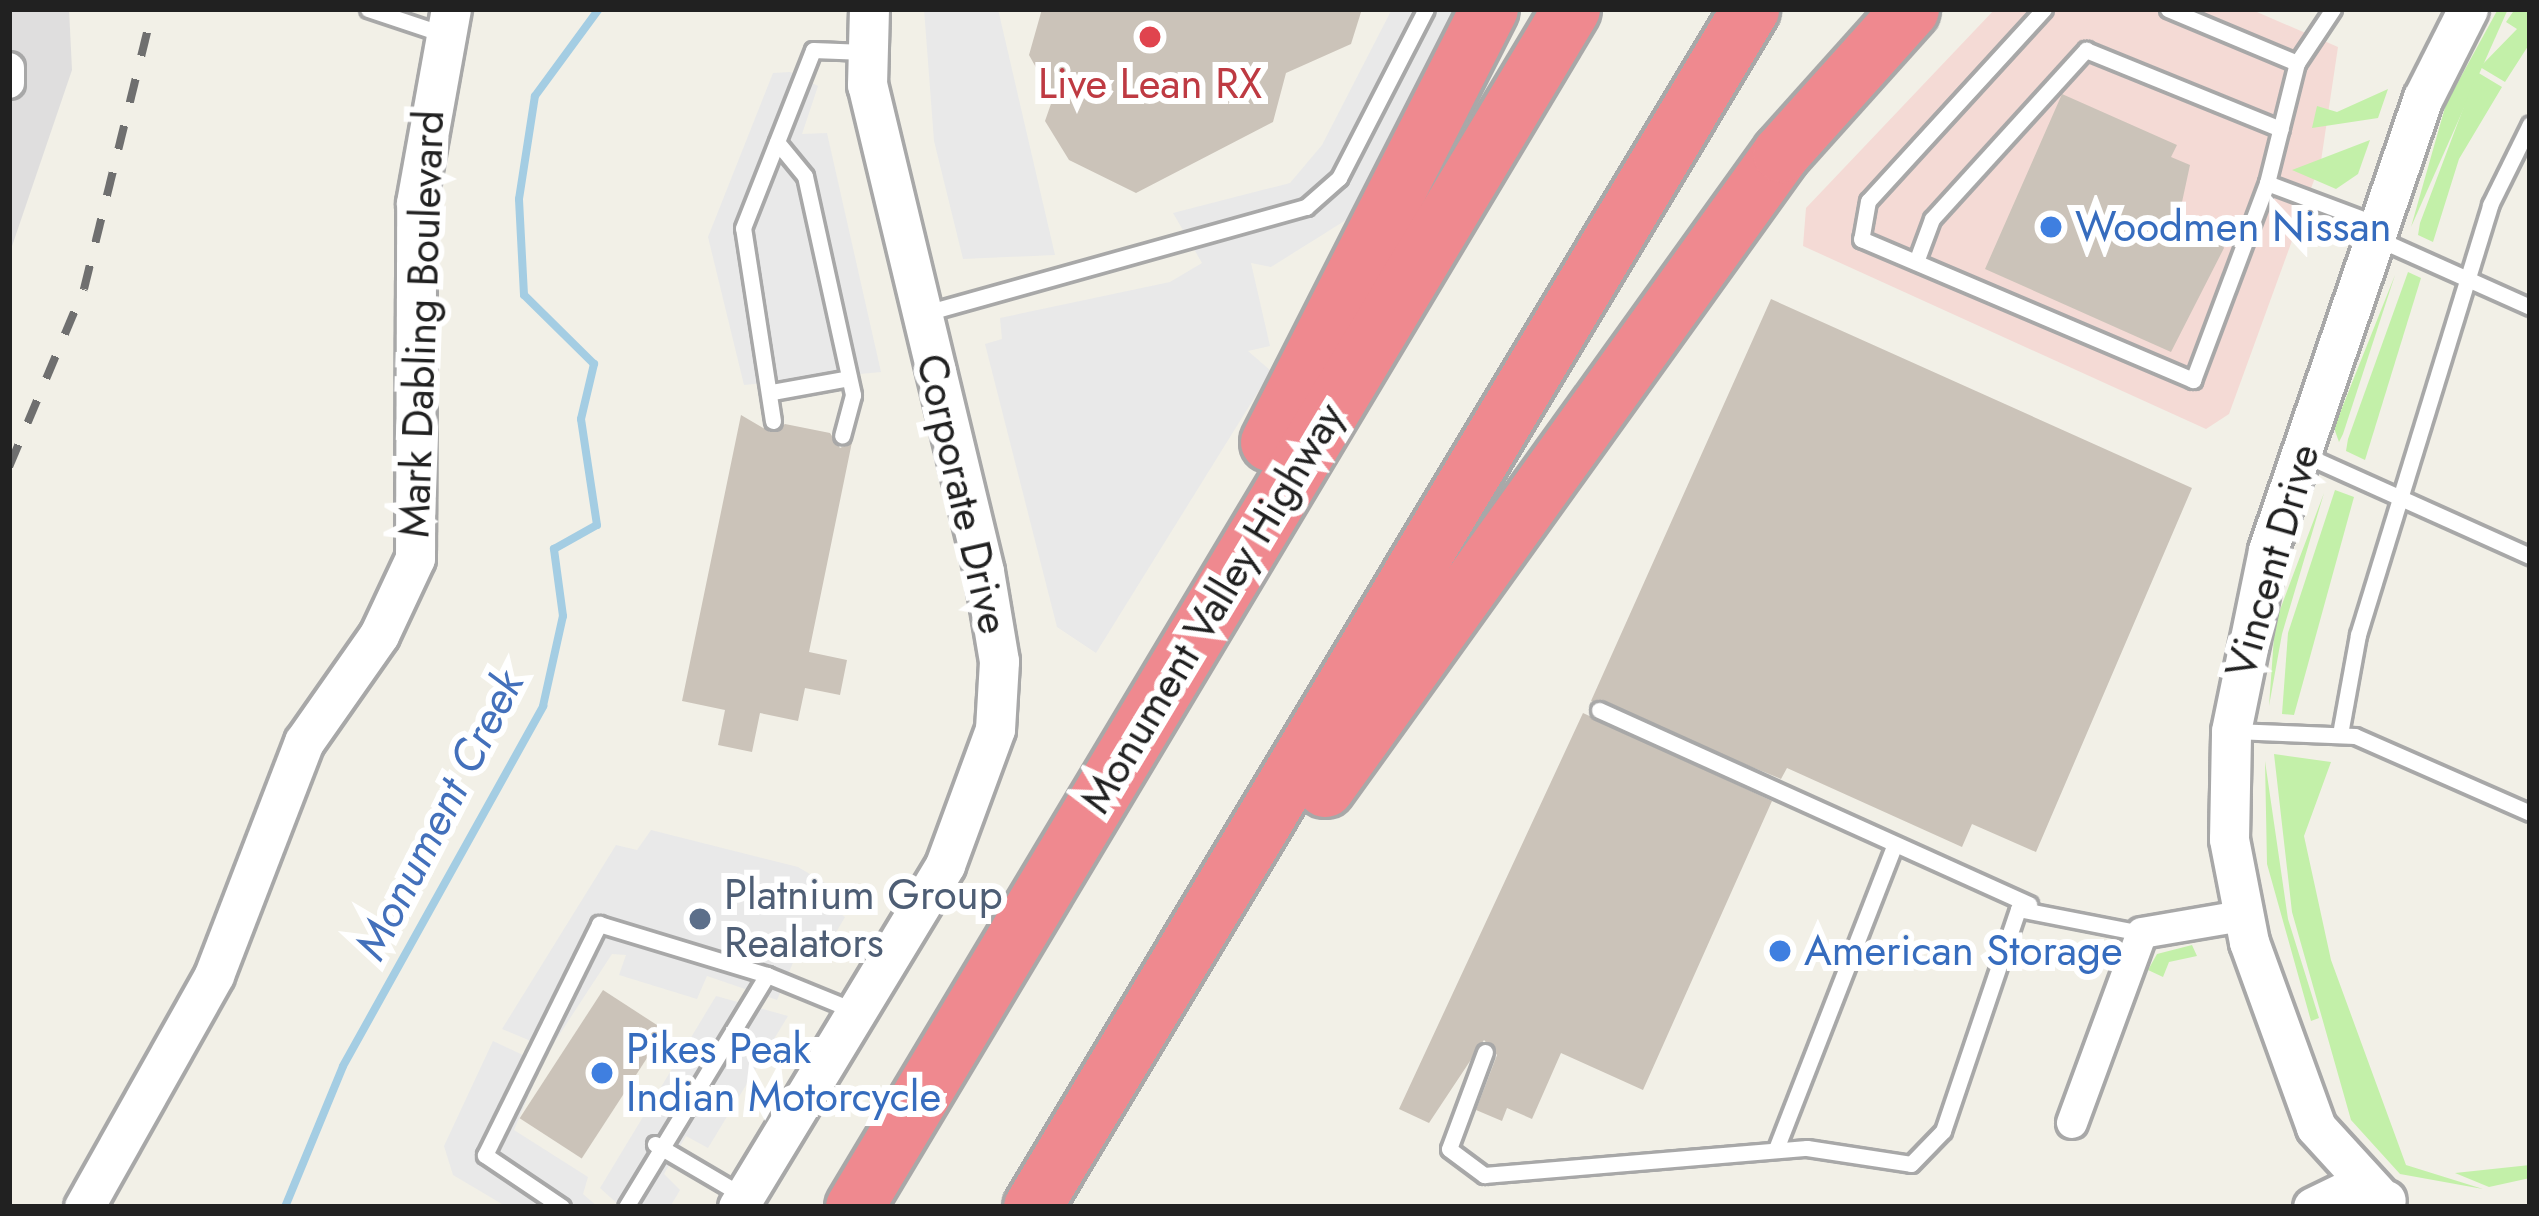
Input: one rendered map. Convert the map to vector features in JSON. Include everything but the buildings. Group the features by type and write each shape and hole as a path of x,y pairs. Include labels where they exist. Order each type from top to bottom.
{"highway":[{"path":"989,984 1490,9"},
{"name":"Monument Valley Highway","path":"854,1207 1571,9"},
{"path":"1033,1207 1750,9"},
{"path":"1134,1040 1273,865 1781,154 1869,9"},
{"path":"1781,154 1910,9"}],"street":[{"name":"Corporate Drive","path":"741,1202 962,830 994,729 999,662 984,571 921,314 868,52 869,9"},
{"name":"Vincent Drive","path":"2311,1207 2316,1127 2241,916 2229,839 2231,730 2252,608 2302,454 2377,231 2468,9"},
{"name":"Mark Dabling Boulevard","path":"84,1207 214,975 304,742 379,635 415,557 416,203 447,21"},
{"path":"9,68 9,83"},
{"path":"2072,1123 2142,933 2241,916"},
{"name":"Vincent Drive","path":"2316,1127 2391,1203"},
{"path":"2311,1207 2348,1190 2391,1203"}],"lane":[{"path":"368,9 447,21"},
{"path":"921,314 1306,207 1340,178 1426,9"},
{"path":"2044,9 1868,201 1861,239 2193,380 2267,183 2297,63 2331,10"},
{"path":"2168,9 2297,63"},
{"path":"773,421 743,228 814,50 868,52"},
{"path":"1916,262 1932,219 2086,50 2281,129"},
{"path":"2340,734 2399,497 2467,278 2527,135"},
{"path":"777,142 805,176 848,377 842,436"},
{"path":"2267,183 2530,307"},
{"path":"772,392 848,377"},
{"path":"2302,454 2530,556"},
{"path":"1599,710 2029,904 2142,933"},
{"path":"2231,730 2340,734 2530,813"},
{"path":"1776,1149 1895,844"},
{"path":"1485,1052 1449,1149 1484,1174 1776,1149 1926,1158 2008,921 2029,904"},
{"path":"562,1207 485,1155 599,924 767,975 858,1012"},
{"path":"626,1207 655,1144 767,975"},
{"path":"655,1144 741,1202"}],"shaded area":[{"path":"9,9 69,9 72,70 9,255"},
{"path":"924,9 998,9 1055,255 963,259 934,141"},
{"path":"1392,9 1461,9 1354,215 1271,267 1251,263 1270,346 1248,351 1271,371 1096,653 1057,627 985,344 1002,339 1000,318 1170,282 1202,263 1173,213 1290,183 1322,145"},
{"name":"Woodmen Nissan","path":"1995,9 2250,9 2338,47 2321,161 2229,414 2206,429 1803,246 1806,208"},
{"path":"790,72 818,86 802,134 827,133 881,372 744,385 708,237 773,73"},
{"path":"651,830 798,867 835,889 828,905 845,917 820,960 798,951 777,1000 707,976 697,999 619,975 626,955 612,954 550,1049 502,1029 616,845 637,850"},
{"path":"716,996 788,1016 708,1148 686,1136 664,1174 680,1190 670,1207 621,1207 600,1188"},
{"path":"493,1041 542,1064 514,1130 588,1177 583,1194 598,1207 507,1207 453,1175 444,1146"}],"green space":[{"path":"2498,9 2508,9 2411,227 2446,104"},
{"path":"2515,9 2530,9 2530,43 2505,82 2480,67 2517,29 2506,22"},
{"path":"2477,72 2502,87 2459,159 2433,242 2418,235 2420,223"},
{"path":"2388,89 2378,118 2312,128 2317,106 2337,112"},
{"path":"2370,140 2358,174 2336,189 2292,170"},
{"path":"2408,272 2421,278 2365,460 2346,451 2348,439"},
{"path":"2395,275 2343,434 2339,442 2334,428"},
{"path":"2335,490 2354,497 2294,715 2282,714 2288,633"},
{"path":"2324,493 2282,634 2269,706 2275,623"},
{"path":"2274,754 2331,762 2304,836 2331,960 2406,1165 2483,1189 2400,1174 2351,1120 2292,912"},
{"path":"2265,761 2288,919 2319,1018 2311,1021 2267,864"},
{"path":"2192,945 2197,956 2169,962 2163,977 2148,970 2157,954"},
{"path":"2530,1165 2530,1178 2489,1187 2455,1173"}],"waterway":[{"name":"Monument Creek","path":"285,1207 343,1066 543,706 563,616 554,549 597,525 581,419 594,364 524,295 519,199 535,96 599,9"}],"railway":[{"path":"9,467 84,289 153,9"}],"place":[{"name":"Live Lean RX","path":"1150,37"},
{"name":"Woodmen Nissan","path":"2051,227"},
{"name":"Platnium Group Realators","path":"700,919"},
{"name":"American Storage","path":"1780,951"},
{"name":"Pikes Peak Indian Motorcycle","path":"602,1073"}]}
